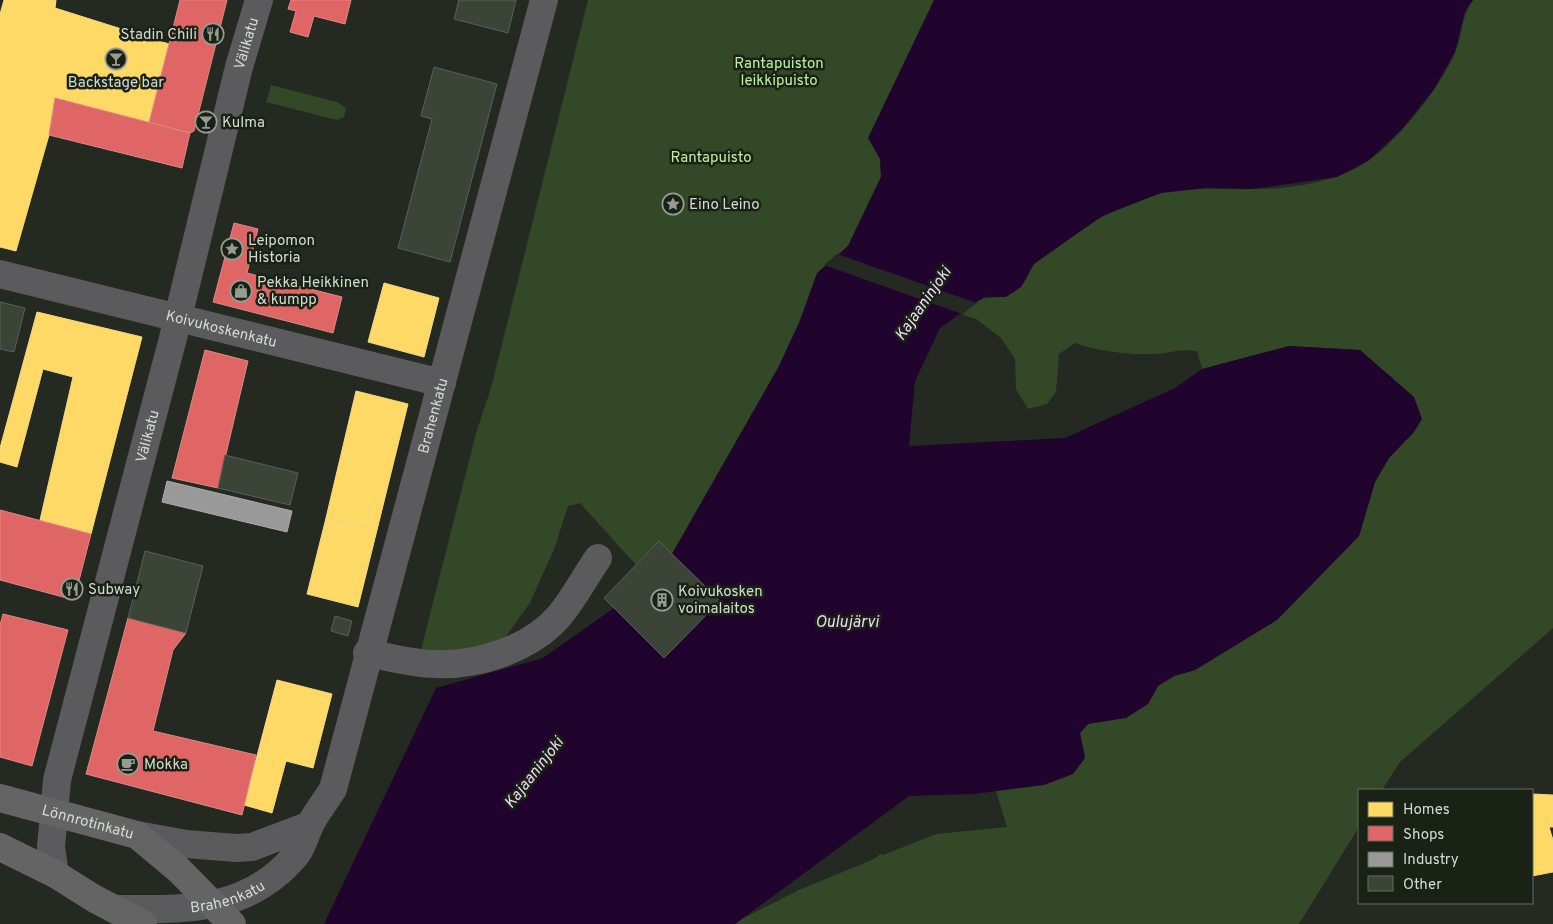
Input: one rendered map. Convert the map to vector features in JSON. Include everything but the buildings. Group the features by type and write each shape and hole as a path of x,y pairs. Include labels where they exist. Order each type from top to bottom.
{"main road":[{"name":"Lönnrotinkatu","path":"0,798 137,835 179,870 223,914"},
{"path":"0,847 55,874 143,924"}],"street":[{"name":"Välikatu","path":"55,874 51,847 57,780 96,624 178,318 239,67 259,0"},
{"name":"Brahenkatu","path":"114,909 174,909 223,914 262,887 297,854 310,825 333,789 367,653 442,383 544,0"},
{"name":"Koivukoskenkatu","path":"0,274 442,383"},
{"path":"367,653 434,664 464,663 504,652 534,637 559,616 598,558"},
{"path":"137,835 186,844 236,848 252,847 310,825"}],"green space":[{"name":"Rantapuisto","path":"588,0 934,0 880,159 881,177 848,246 833,261 799,323 778,368 672,554 659,541 636,565 580,503 568,506 555,547 530,603 504,639 469,649 420,654 476,433 491,388"},
{"path":"1473,0 1553,0 1553,628 1400,762 1383,789 1358,789 1358,829 1299,924 732,924 799,890 874,859 880,854 883,855 936,834 1007,827 995,788 1085,758 1080,733 1088,724 1148,704 1158,686 1174,676 1195,670 1277,620 1359,536 1375,482 1389,458 1414,432 1392,377 1383,372 1360,350 1289,346 1202,369 1197,351 1184,350 1158,354 1133,354 1113,352 1075,343 1059,354 1056,392 1047,404 1028,409 1016,389 1015,359 1001,338 976,319 963,315 976,302 1013,293 1022,285 1034,264 1040,259 1090,224 1133,202 1173,191 1267,189 1297,186 1327,180 1355,169 1380,152 1405,127 1440,81 1455,53 1469,6"},
{"path":"271,85 337,102 346,108 344,117 337,120 266,102"}],"water":[{"name":"Oulujärvi","path":"934,0 1473,0 1465,11 1455,52 1434,89 1402,129 1368,161 1337,177 1253,189 1206,188 1161,193 1102,216 1034,264 1021,287 1006,297 984,297 940,328 915,381 909,446 1065,438 1175,388 1202,369 1289,346 1360,350 1414,397 1422,419 1414,432 1389,458 1375,482 1359,536 1277,620 1195,670 1174,676 1158,686 1148,704 1126,718 1088,724 1080,733 1085,758 1073,774 1044,785 974,794 909,796 735,924 324,924 436,688 543,658 614,608 672,554 778,368 799,323 817,273 848,246 881,177 880,159 868,138"}],"pier":[{"path":"837,254 977,303 962,314 824,265"}],"place":[{"name":"Stadin Chili","path":"213,34"},
{"name":"Backstage bar","path":"116,59"},
{"name":"Kulma","path":"206,122"},
{"name":"Eino Leino","path":"673,204"},
{"name":"Leipomon Historia","path":"232,249"},
{"name":"Pekka Heikkinen & kumpp","path":"241,291"},
{"name":"Subway","path":"72,589"},
{"name":"Koivukosken voimalaitos","path":"662,600"},
{"name":"Mokka","path":"128,764"}],"park label":[{"name":"Rantapuiston leikkipuisto","path":"779,72"}],"water label":[{"name":"Kajaaninjoki","path":"922,303"},
{"name":"Kajaaninjoki","path":"533,772"}]}
